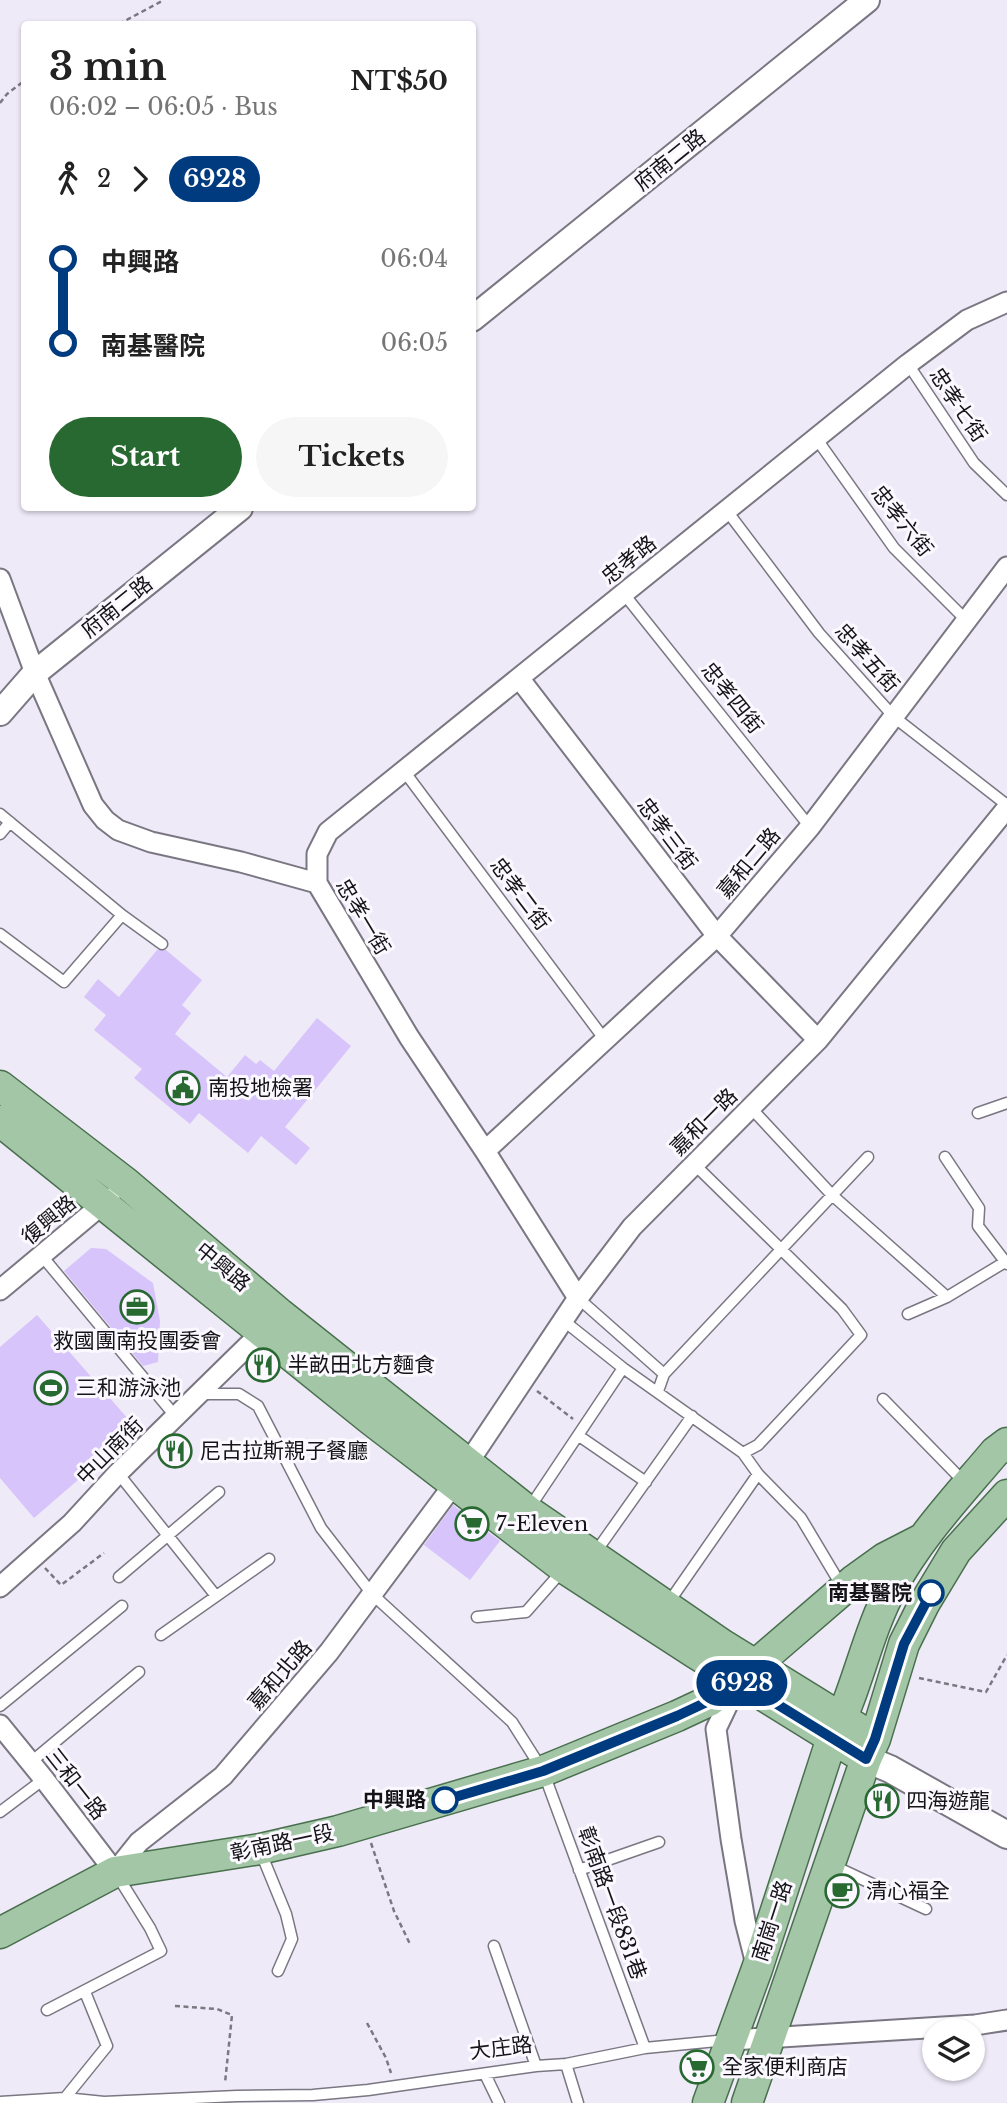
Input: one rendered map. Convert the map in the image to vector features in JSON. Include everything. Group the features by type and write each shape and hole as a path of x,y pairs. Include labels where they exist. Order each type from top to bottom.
{"main road":[{"name":"中興路","path":"0,1086 126,1183 370,1419 528,1511 666,1605 746,1673"},
{"name":"中興路","path":"0,1121 104,1203 272,1323"},
{"name":"彰南路一段","path":"837,1729 870,1635 891,1589 922,1539 995,1452 1007,1443"},
{"name":"中興路","path":"461,1474 564,1568 635,1616 746,1673 870,1749 890,1769 977,1813 1007,1835"},
{"path":"870,1749 904,1644 924,1604 956,1551 1007,1495"},
{"name":"彰南路一段","path":"0,1933 115,1872 260,1849 363,1824 543,1771 677,1716 709,1701 746,1673 843,1589 885,1558 922,1539"},
{"name":"南崗一路","path":"709,2102 757,1969 837,1729"},
{"name":"中興路","path":"870,1749 900,1756 1007,1815"},
{"name":"南崗一路","path":"747,2103 870,1749"}],"street":[{"name":"府南二路","path":"476,316 867,0"},
{"name":"忠孝路","path":"317,883 317,854 328,832 908,364 967,320 1007,302"},
{"name":"府南二路","path":"0,713 35,673 236,511"},
{"name":"嘉和二路","path":"485,1151 717,936 810,827 1007,567"},
{"name":"忠孝一街","path":"0,579 35,673 93,805 105,820 118,830 151,842 241,862 317,883 409,1037 578,1298"},
{"name":"忠孝三街","path":"519,678 717,936 818,1040"},
{"name":"嘉和一路","path":"461,1474 578,1298 632,1227 818,1040 1007,806"},
{"name":"復興路","path":"0,1290 126,1183"},
{"name":"中山南街","path":"0,1587 72,1523 118,1473 272,1323"},
{"name":"嘉和北路","path":"115,1872 139,1842 223,1776 329,1652 461,1474"},
{"path":"746,1673 716,1729 745,1921 757,1969"},
{"name":"三和一路","path":"0,1725 115,1872"},
{"name":"大庄路","path":"732,2040 975,2025 1007,2020"}],"lane":[{"name":"忠孝七街","path":"908,364 974,463 1007,495"},
{"name":"忠孝六街","path":"816,438 894,548 967,621"},
{"name":"忠孝五街","path":"727,511 819,633 894,717 1007,806"},
{"name":"忠孝四街","path":"624,594 810,827"},
{"name":"忠孝二街","path":"404,771 605,1040"},
{"path":"0,814 122,915 162,944"},
{"path":"0,834 10,822"},
{"path":"0,934 65,982 122,915"},
{"path":"978,1113 1007,1102"},
{"path":"750,1107 832,1195 947,1297"},
{"path":"658,1391 664,1374 868,1157"},
{"path":"908,1314 947,1297 1006,1264 978,1226 979,1209 945,1157"},
{"path":"694,1163 842,1309 861,1335 758,1445 743,1453"},
{"path":"42,1256 177,1417"},
{"path":"578,1298 664,1374"},
{"path":"564,1321 623,1368 743,1453 758,1474 801,1518 843,1589"},
{"path":"528,1511 623,1368"},
{"name":"彰南路一段831巷","path":"198,1394 239,1394 258,1406 321,1528 372,1594 512,1722 543,1771 645,2048"},
{"path":"883,1399 967,1485"},
{"path":"593,1556 692,1416"},
{"path":"582,1431 646,1482"},
{"path":"118,1473 216,1596"},
{"path":"666,1605 758,1474"},
{"path":"119,1577 219,1492"},
{"path":"161,1634 269,1559"},
{"path":"477,1617 526,1612 564,1568"},
{"path":"0,1706 122,1606"},
{"path":"31,1762 139,1672"},
{"path":"0,1812 44,1779"},
{"path":"579,1870 659,1842"},
{"path":"260,1849 292,1939 278,1971"},
{"path":"829,1864 926,1909"},
{"path":"47,2010 161,1951 115,1872"},
{"path":"494,1946 536,2066"},
{"path":"65,2098 107,2046 85,1992"},
{"name":"大庄路","path":"0,2102 65,2098 104,2102 223,2097 315,2099 536,2066 566,2064 645,2048 732,2040"},
{"path":"566,2064 578,2103"},
{"path":"485,2074 499,2103"},
{"path":"368,2090 372,2103"}],"path":[{"path":"125,21 164,0"},
{"path":"0,103 21,83"},
{"path":"523,1381 582,1431"},
{"path":"35,1555 61,1585 104,1553"},
{"path":"895,1673 986,1692 1007,1655"},
{"path":"363,1824 394,1911 411,1944"},
{"path":"175,2006 217,2009 232,2015 223,2097"},
{"path":"367,2024 386,2058 395,2086"}],"building":[{"path":"157,950 166,950 202,980 182,1005 191,1013 175,1034 227,1077 245,1055 256,1064 260,1060 274,1071 317,1018 351,1046 285,1127 310,1148 296,1165 261,1136 248,1153 199,1113 190,1124 134,1078 142,1069 94,1030 106,1015 84,997 98,979 119,997"},
{"path":"91,1248 106,1249 153,1283 160,1321 158,1362 143,1366 64,1271"},
{"name":"三和游泳池","path":"37,1315 137,1429 34,1518 0,1478 0,1347"},
{"path":"453,1505 500,1541 470,1580 424,1545"}],"bus line":[{"name":"6928","path":"445,1800 543,1771 677,1716 709,1701 738,1680 866,1759 875,1739 904,1644 931,1593"}],"place":[{"name":"南投地檢署","path":"183,1088"},
{"name":"救國團南投團委會","path":"137,1307"},
{"name":"半畝田北方麵食","path":"263,1365"},
{"name":"三和游泳池","path":"51,1388"},
{"name":"尼古拉斯親子餐廳","path":"175,1451"},
{"name":"7-Eleven","path":"472,1524"},
{"name":"南基醫院","path":"931,1593"},
{"name":"中興路","path":"445,1800"},
{"name":"四海遊龍","path":"882,1801"},
{"name":"清心福全","path":"842,1891"},
{"name":"全家便利商店","path":"697,2067"}]}
